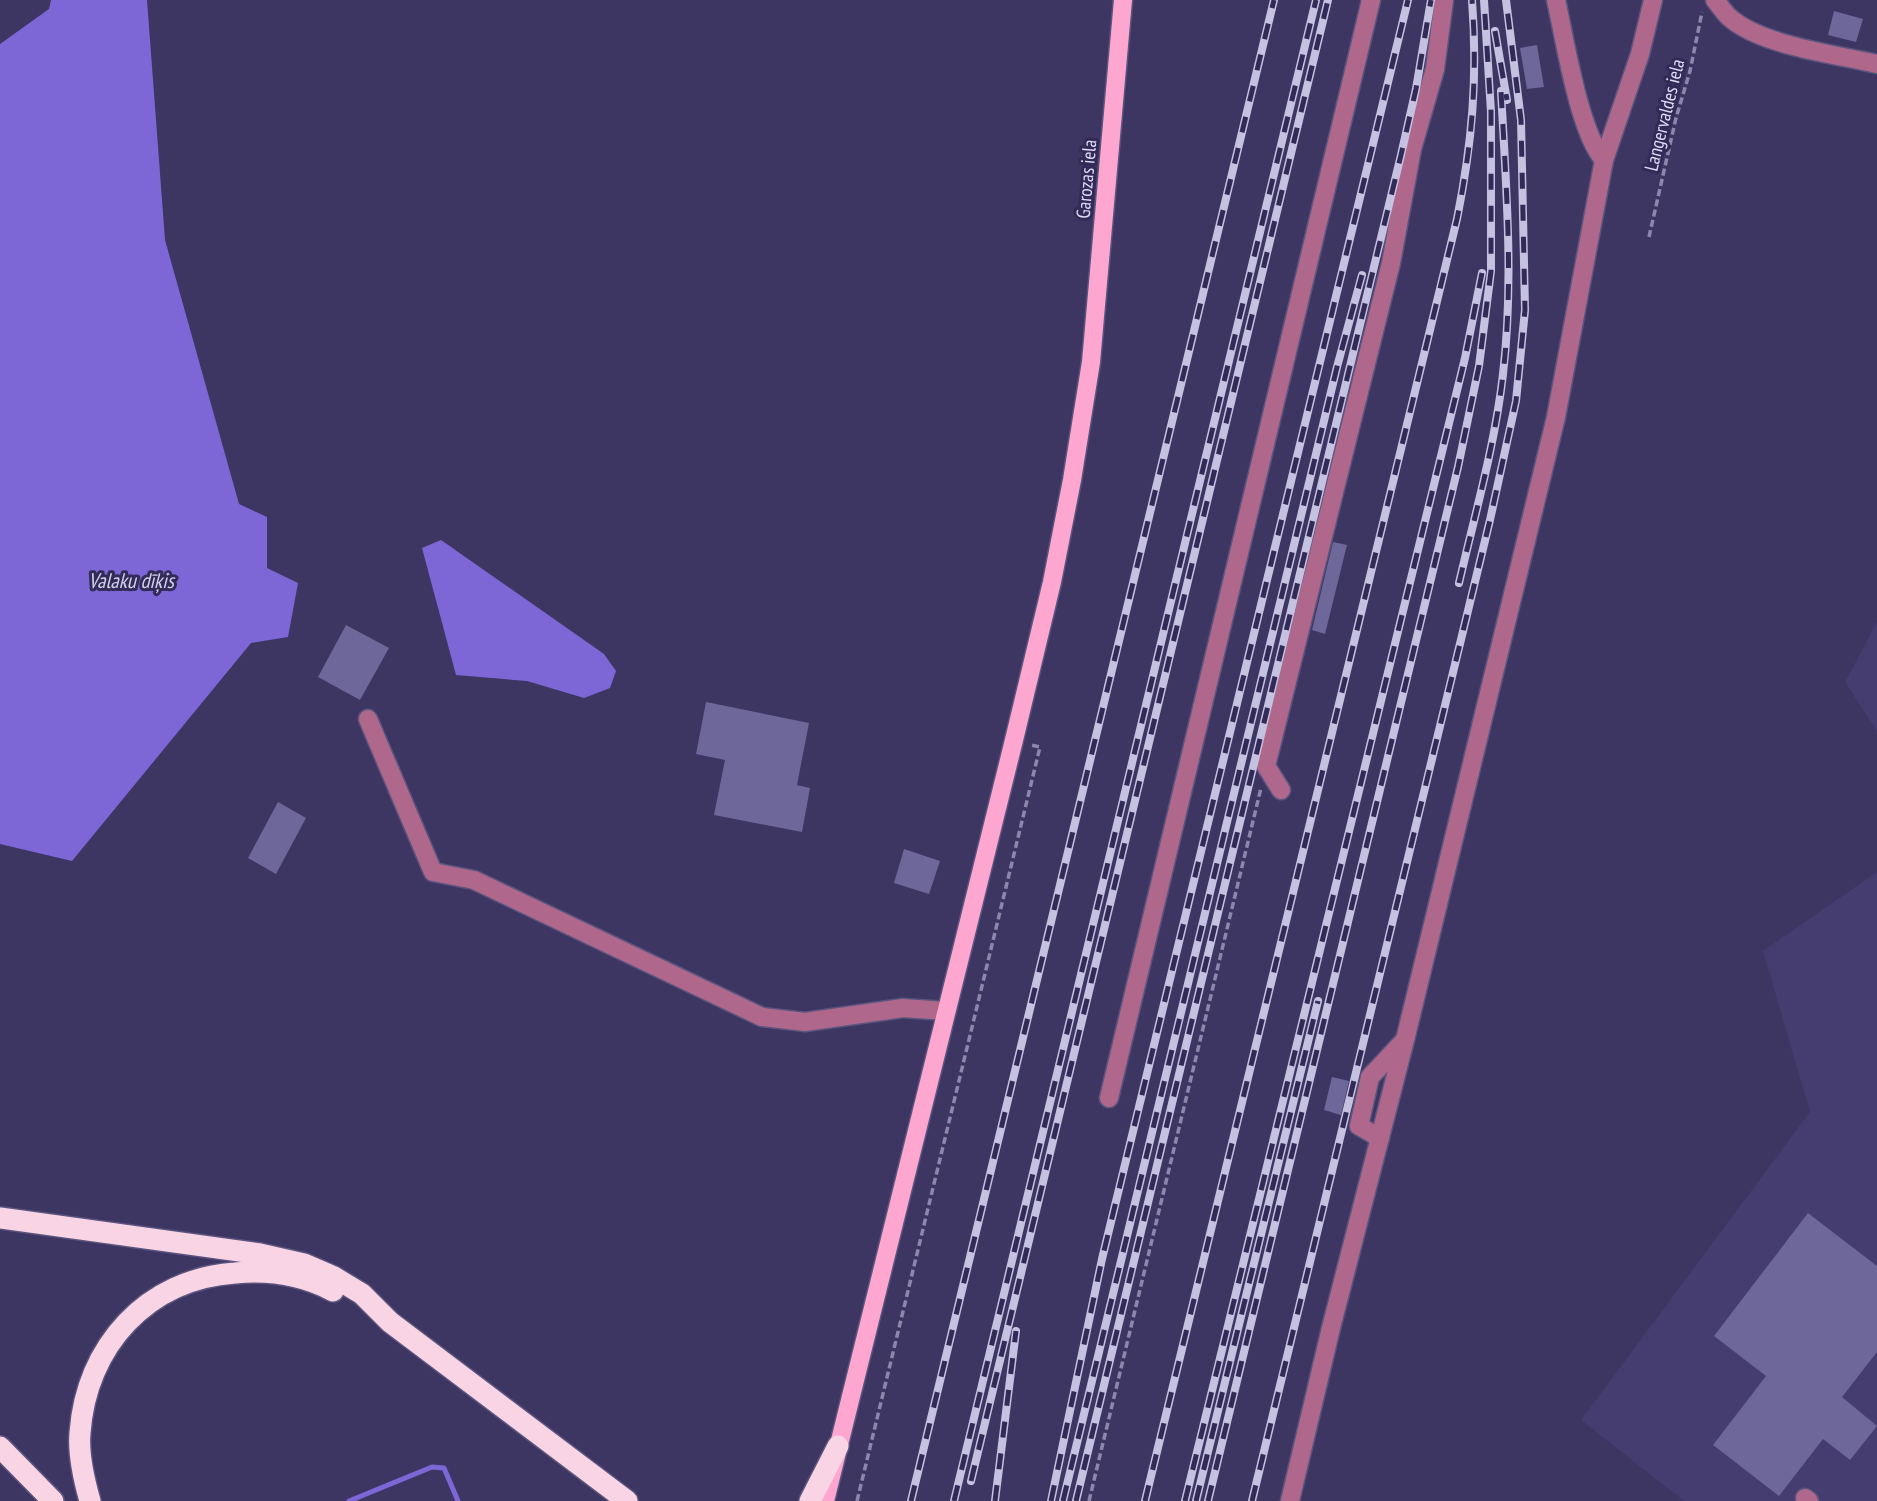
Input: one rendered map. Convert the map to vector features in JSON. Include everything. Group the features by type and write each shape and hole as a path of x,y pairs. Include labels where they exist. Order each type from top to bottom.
{"highway":[{"path":"0,1218 261,1254 304,1264 334,1277 362,1294 390,1322 627,1501"},
{"path":"90,1501 79,1434 86,1392 97,1363 116,1335 138,1311 162,1294 188,1281 218,1274 257,1271 290,1275 325,1287 390,1322"},
{"path":"810,1501 838,1446"},
{"path":"0,1447 8,1460 53,1501"}],"main road":[{"name":"Garozas iela","path":"825,1501 1052,582 1091,362 1123,0"}],"street":[{"path":"1109,1098 1371,0"},
{"path":"1281,790 1266,766 1391,263 1412,149 1435,69 1444,0"},
{"path":"1556,0 1584,120 1598,153 1604,160"},
{"path":"1290,1501 1556,417 1604,160 1640,54 1653,0"},
{"path":"1709,6 1750,30 1777,40 1877,64"},
{"path":"368,719 433,872 474,880 762,1017 805,1021 903,1008 946,1011"},
{"path":"1380,1138 1359,1126 1370,1077 1405,1040"}],"path":[{"name":"Langervaldes iela","path":"1649,237 1676,118 1709,6"},
{"path":"857,1501 1040,747"},
{"path":"1089,1501 1266,766"}],"shaded area":[{"path":"1877,622 1877,731 1845,682"},
{"path":"1877,872 1877,1501 1684,1501 1581,1420 1810,1112 1763,951"}],"water":[{"name":"Valaku dīķis","path":"51,0 147,0 165,240 239,504 267,517 267,568 298,583 288,637 251,643 72,861 0,844 0,44 49,9"},
{"path":"441,540 604,654 616,671 610,688 584,698 527,681 456,675 422,548"}],"building":[{"path":"1834,11 1863,19 1856,42 1828,35"},
{"path":"1537,45 1544,87 1527,89 1520,48"},
{"path":"1333,542 1347,545 1325,634 1312,630"},
{"path":"346,625 389,648 360,700 318,677"},
{"path":"706,702 809,723 797,785 810,788 802,832 714,815 725,760 696,754"},
{"path":"278,802 306,818 276,874 248,858"},
{"path":"904,849 940,861 929,894 894,883"},
{"path":"1332,1077 1349,1081 1341,1115 1324,1110"},
{"path":"1808,1213 1877,1266 1877,1352 1842,1397 1877,1426 1850,1460 1823,1439 1779,1496 1713,1445 1766,1376 1714,1336"}],"waterway":[{"path":"349,1501 432,1467 444,1468 458,1501"}],"railway":[{"path":"911,1501 1274,0"},
{"path":"954,1501 1316,0"},
{"path":"971,1481 1328,0"},
{"path":"1051,1501 1102,1259 1408,0"},
{"path":"1076,1501 1401,155 1416,89 1431,0"},
{"path":"1145,1501 1457,219 1467,164 1472,110 1472,0"},
{"path":"1208,1501 1458,467 1479,366 1491,271 1491,112 1484,0"},
{"path":"1252,1501 1490,520 1516,401 1525,310 1521,120 1506,0"},
{"path":"1495,31 1507,100"},
{"path":"1459,583 1495,427 1506,339 1508,233 1501,91"},
{"path":"1185,1501 1465,358 1482,273"},
{"path":"1063,1501 1337,367 1362,275"},
{"path":"1196,1501 1318,1001"},
{"path":"995,1501 1016,1331"}]}
